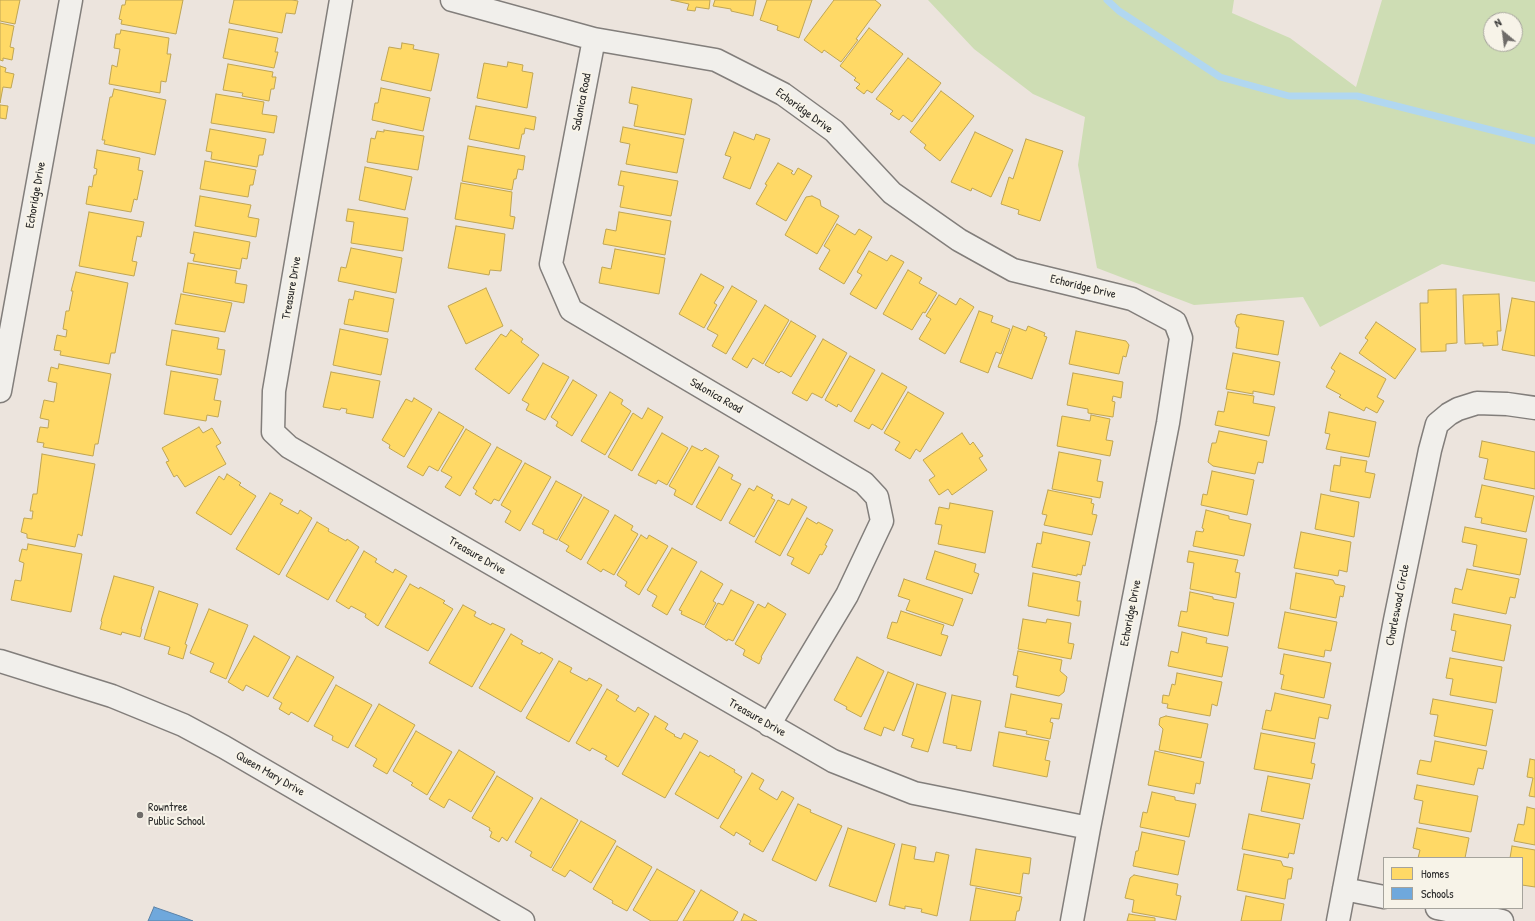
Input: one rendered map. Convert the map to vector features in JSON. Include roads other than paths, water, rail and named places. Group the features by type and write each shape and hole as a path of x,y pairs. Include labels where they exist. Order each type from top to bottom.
{"street":[{"name":"Echoridge Drive","path":"0,391 2,369 71,0"},
{"name":"Treasure Drive","path":"341,0 274,391 273,432 289,447 833,761 914,793 1089,828"},
{"name":"Echoridge Drive","path":"452,0 594,39 716,60 783,94 834,132 892,193 959,240 1013,270 1132,299 1175,322 1181,338 1168,423 1072,921"},
{"name":"Salonica Road","path":"594,39 551,264 571,310 864,483 877,497 882,521 847,595 769,725"},
{"name":"Charleswood Circle","path":"1338,921 1395,620 1430,450 1437,424 1458,409 1477,403 1507,404 1535,408"},
{"name":"Queen Mary Drive","path":"0,661 112,696 183,725 523,921"},
{"path":"1344,890 1383,897"},
{"path":"1442,909 1502,921"}],"waterway":[{"path":"1107,0 1119,11 1220,77 1289,96 1357,96 1535,141"}],"place":[{"name":"Rowntree Public School","path":"140,815"}]}
